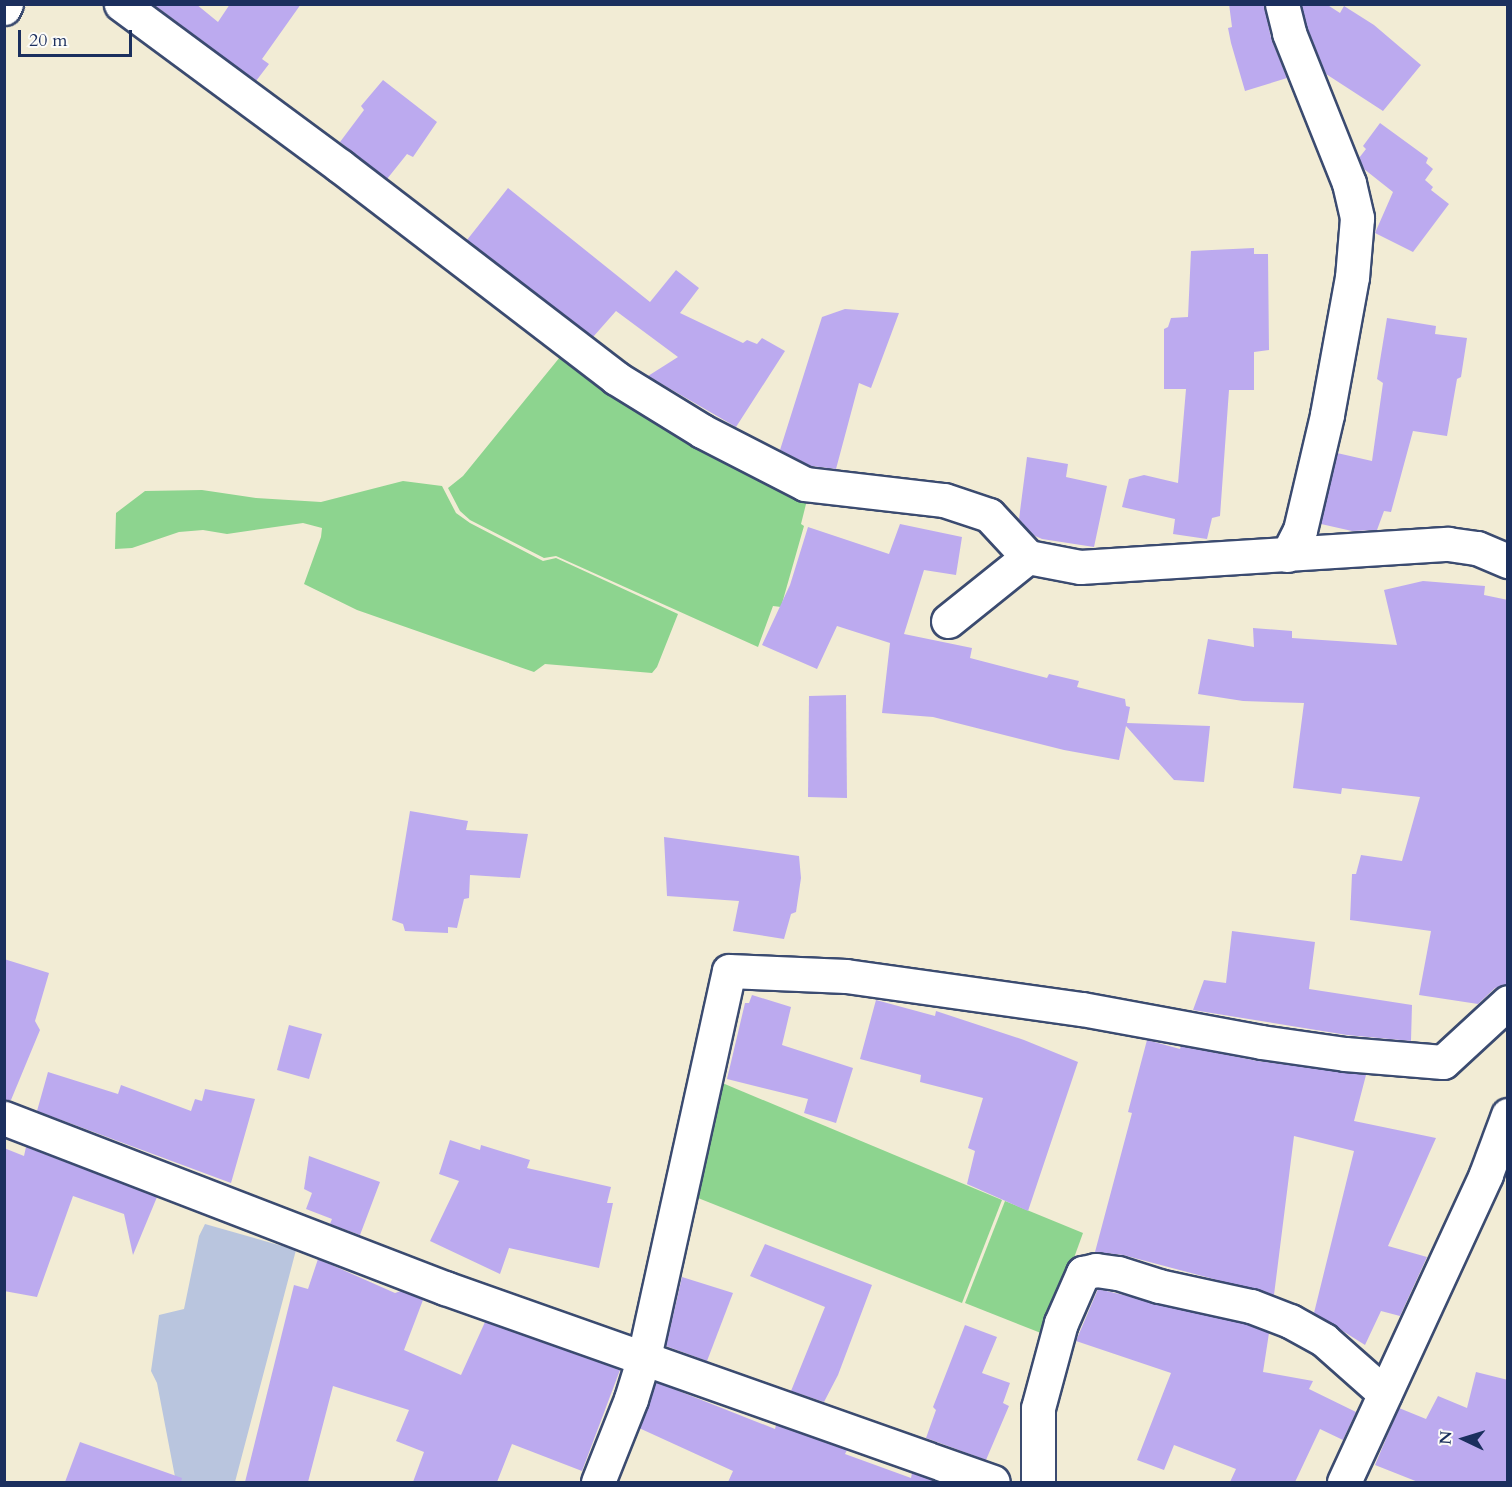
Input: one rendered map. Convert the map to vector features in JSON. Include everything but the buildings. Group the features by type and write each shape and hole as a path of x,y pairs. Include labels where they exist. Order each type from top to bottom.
{"street":[{"path":"121,4 303,138 616,378 702,431 805,484 944,500 989,515 1028,557 1080,567 1448,544 1477,548 1508,561"},
{"path":"1282,4 1289,33 1349,183 1357,218 1352,277 1327,415 1300,530 1287,555"},
{"path":"948,621 1028,557"},
{"path":"598,1482 632,1399 644,1357 729,972 846,976 1082,1009 1334,1053 1443,1062 1508,1002"},
{"path":"1344,1482 1486,1174 1508,1115"},
{"path":"4,1118 445,1288 993,1482"},
{"path":"1038,1482 1038,1408 1061,1323 1083,1274 1096,1270 1251,1306 1290,1321 1324,1340 1385,1394"}],"shaded area":[{"path":"205,1224 296,1250 235,1482 176,1482 157,1383 151,1371 159,1315 184,1309 199,1236"}],"green space":[{"path":"560,357 597,384 808,496 801,524 804,526 781,607 773,606 758,647 556,556 544,558 470,520 460,511 448,488 463,476"},
{"path":"403,481 442,486 456,513 470,523 543,561 556,558 678,614 657,667 652,673 545,664 534,672 357,610 304,584 321,537 322,528 303,523 227,534 203,530 179,532 132,548 115,549 116,513 145,491 202,490 256,498 321,502"},
{"path":"720,1082 1002,1200 962,1303 693,1196"},
{"path":"1005,1201 1083,1233 1046,1335 965,1303"}]}
